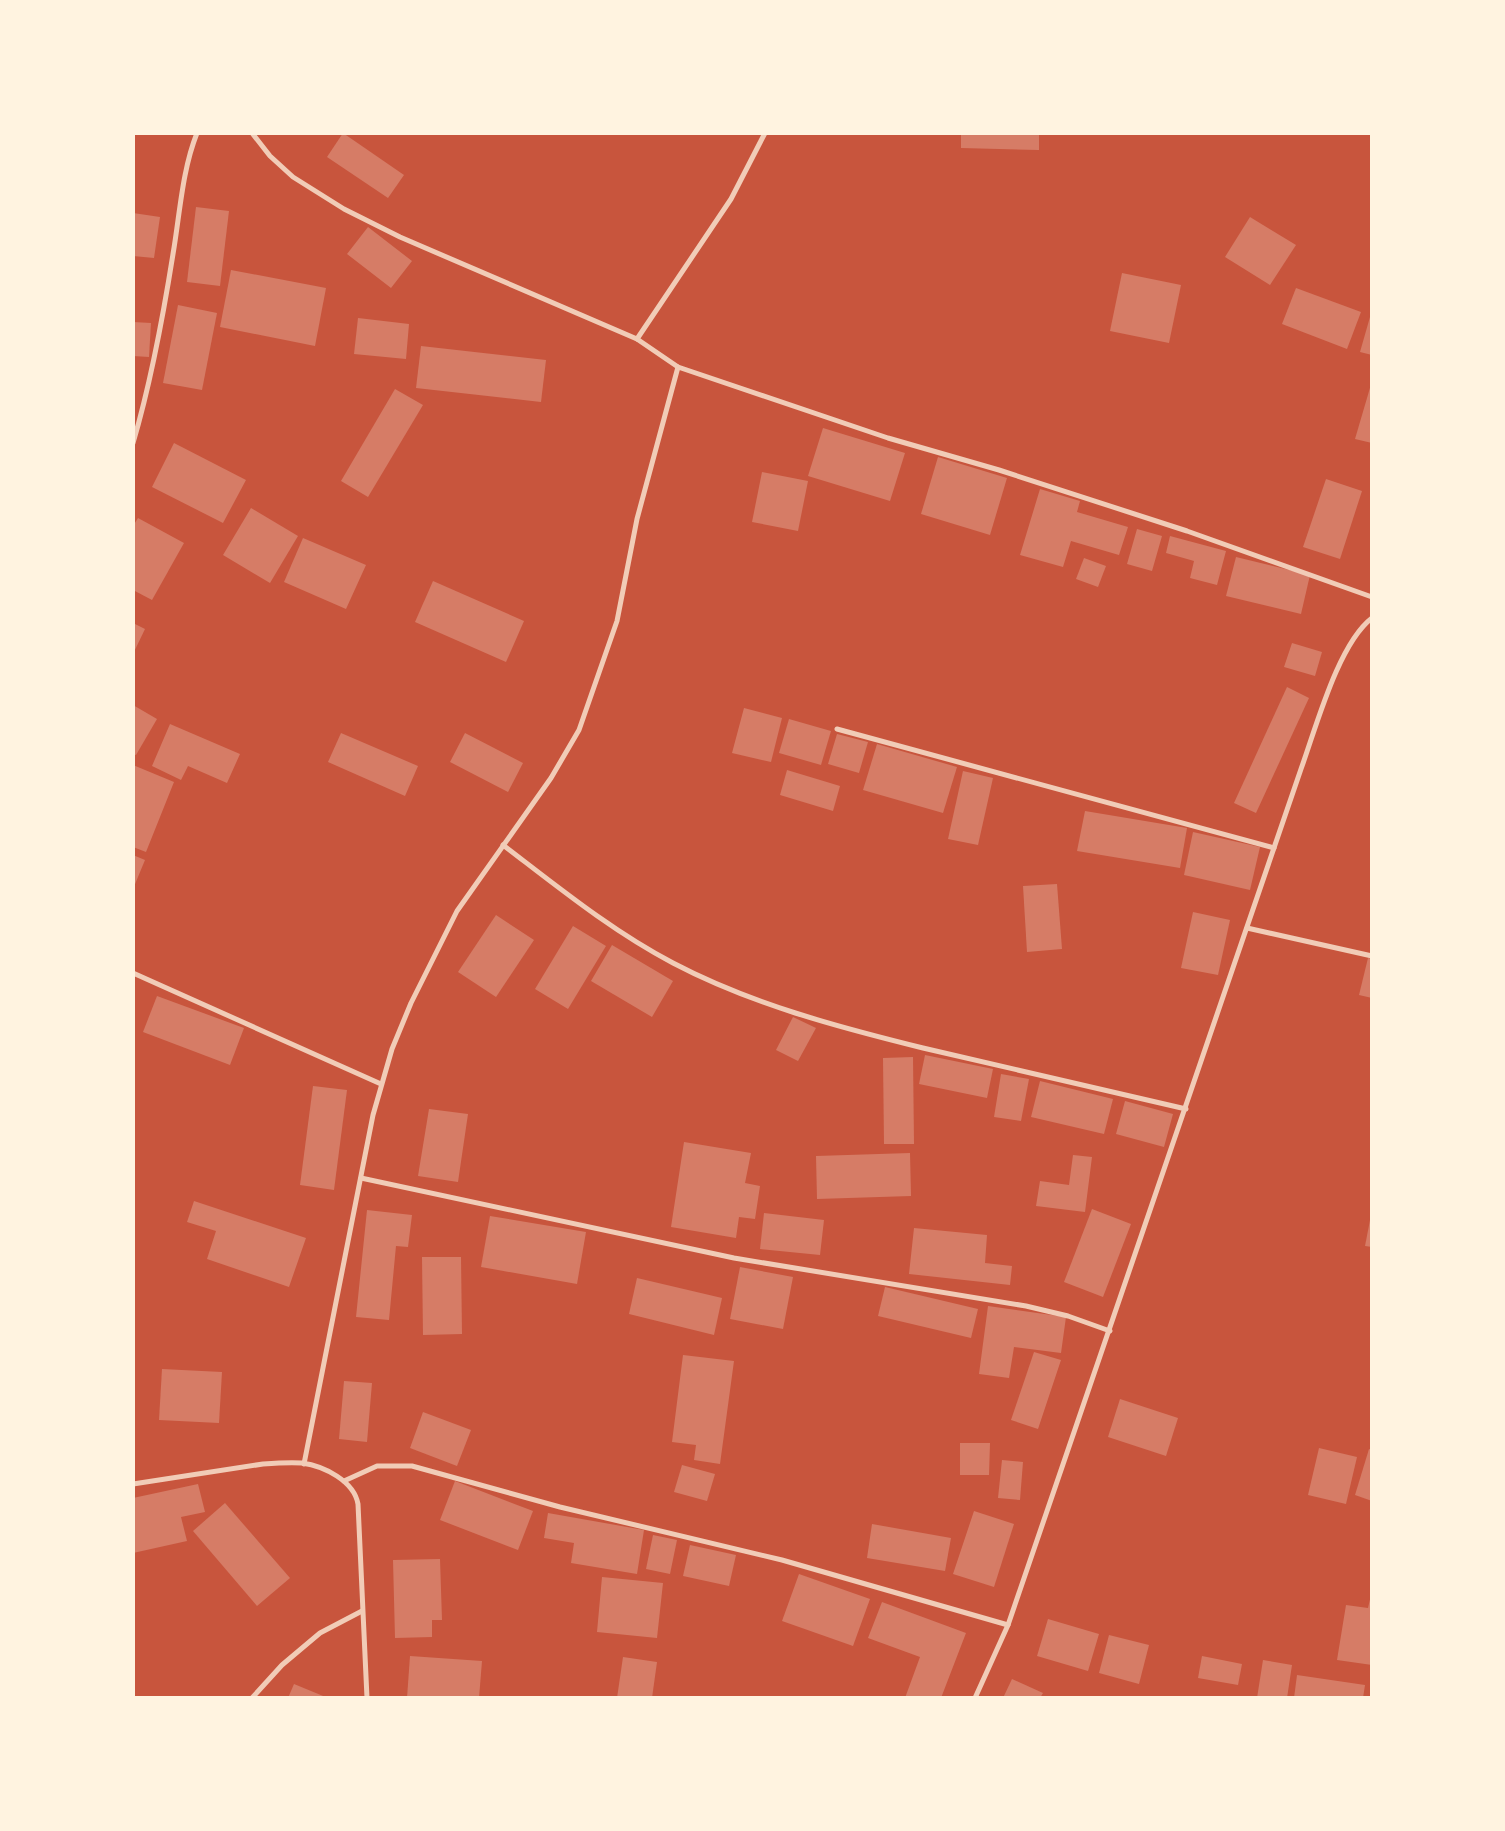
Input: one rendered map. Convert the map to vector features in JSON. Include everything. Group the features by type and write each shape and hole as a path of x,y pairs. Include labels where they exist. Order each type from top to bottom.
{"lane":[{"path":"133,443 156,347 186,167 198,133"},
{"path":"251,133 270,156 293,177 344,209 400,237 636,339 678,367 888,438 999,470 1187,531 1372,597"},
{"path":"636,339 732,199 765,133"},
{"path":"304,1464 373,1115 392,1049 422,980 457,911 566,754 579,730 617,621 637,519 678,367"},
{"path":"975,1698 1008,1625 1338,669 1355,636 1372,618"},
{"path":"837,729 1274,848"},
{"path":"503,845 609,924 653,952 698,975 767,1004 877,1036 1186,1109"},
{"path":"1247,928 1372,956"},
{"path":"133,973 382,1084"},
{"path":"361,1178 722,1255 1026,1306 1068,1316 1110,1331"},
{"path":"133,1484 263,1464 304,1464 344,1481 353,1490 358,1504 367,1698"},
{"path":"344,1481 377,1466 412,1466 560,1507 782,1560 1008,1625"},
{"path":"252,1698 282,1665 320,1633 362,1611"}],"building":[{"path":"343,133 404,175 388,198 327,157"},
{"path":"961,133 1039,133 1039,150 961,148"},
{"path":"196,207 229,211 220,286 187,282"},
{"path":"133,213 160,217 154,258 133,256"},
{"path":"1250,217 1296,245 1270,285 1225,257"},
{"path":"368,227 412,261 391,288 347,254"},
{"path":"231,270 326,288 315,346 220,327"},
{"path":"1122,273 1181,285 1169,343 1110,331"},
{"path":"1296,288 1361,312 1347,349 1282,324"},
{"path":"178,305 217,313 202,390 163,383"},
{"path":"1372,310 1372,355 1360,352"},
{"path":"358,318 409,324 406,359 354,354"},
{"path":"133,322 151,323 149,357 133,356"},
{"path":"421,346 546,360 541,402 416,388"},
{"path":"1372,381 1372,443 1355,439"},
{"path":"395,389 423,405 368,497 341,481"},
{"path":"823,428 905,453 890,501 808,476"},
{"path":"174,443 246,480 223,523 152,487"},
{"path":"938,457 1007,478 990,535 921,514"},
{"path":"762,472 808,481 798,531 752,522"},
{"path":"1326,479 1362,491 1340,559 1303,547"},
{"path":"1040,489 1080,501 1077,512 1128,527 1119,555 1071,541 1063,567 1020,555"},
{"path":"251,508 298,536 270,583 223,555"},
{"path":"138,518 184,543 152,600 133,590 133,526"},
{"path":"1137,529 1162,536 1152,571 1127,564"},
{"path":"1170,536 1226,551 1217,585 1190,578 1194,561 1166,553"},
{"path":"303,538 366,565 346,609 284,582"},
{"path":"1236,557 1310,575 1301,614 1226,596"},
{"path":"1084,558 1106,566 1098,587 1076,579"},
{"path":"433,581 524,621 506,662 415,622"},
{"path":"133,623 145,629 133,654"},
{"path":"1292,643 1322,652 1315,676 1284,667"},
{"path":"1287,687 1309,698 1256,813 1234,803"},
{"path":"133,705 157,719 136,755 133,754"},
{"path":"744,708 782,718 771,762 732,753"},
{"path":"789,719 831,731 821,765 779,753"},
{"path":"170,724 240,754 227,783 188,766 181,780 152,766"},
{"path":"341,733 418,766 405,796 328,762"},
{"path":"465,733 523,763 508,792 450,762"},
{"path":"837,734 868,742 859,773 828,764"},
{"path":"877,744 957,767 943,813 863,790"},
{"path":"133,765 174,782 146,852 133,847"},
{"path":"787,770 840,786 833,811 780,795"},
{"path":"963,771 993,778 978,845 948,839"},
{"path":"1085,811 1187,828 1180,868 1077,851"},
{"path":"1193,832 1260,847 1250,890 1184,875"},
{"path":"133,855 145,860 133,889"},
{"path":"1057,884 1062,949 1027,952 1023,886"},
{"path":"1193,912 1230,920 1218,975 1181,968"},
{"path":"496,915 534,940 496,997 458,972"},
{"path":"573,926 606,946 568,1009 535,989"},
{"path":"612,945 673,981 652,1017 591,981"},
{"path":"1368,958 1372,959 1372,998 1359,995"},
{"path":"157,996 244,1028 230,1065 143,1032"},
{"path":"793,1017 816,1028 798,1061 776,1050"},
{"path":"925,1055 993,1069 987,1098 919,1084"},
{"path":"913,1057 914,1144 884,1144 883,1058"},
{"path":"1001,1074 1029,1079 1021,1121 994,1117"},
{"path":"1040,1081 1113,1099 1104,1134 1031,1117"},
{"path":"313,1086 347,1090 334,1190 300,1185"},
{"path":"1125,1101 1173,1114 1164,1147 1116,1134"},
{"path":"429,1109 468,1114 458,1182 418,1176"},
{"path":"684,1142 751,1153 745,1183 760,1186 755,1219 739,1217 736,1238 671,1227"},
{"path":"910,1153 911,1196 817,1199 816,1156"},
{"path":"1073,1155 1092,1157 1085,1212 1036,1206 1040,1181 1069,1185"},
{"path":"194,1201 306,1238 289,1287 207,1259 216,1231 187,1222"},
{"path":"1092,1209 1131,1224 1103,1297 1064,1282"},
{"path":"367,1210 412,1215 408,1247 396,1246 389,1320 356,1317"},
{"path":"764,1213 824,1220 820,1255 760,1249"},
{"path":"1372,1215 1372,1247 1365,1246"},
{"path":"490,1216 586,1232 577,1284 481,1267"},
{"path":"914,1228 987,1235 985,1263 1012,1266 1010,1285 909,1274"},
{"path":"422,1257 461,1257 462,1334 423,1335"},
{"path":"740,1267 793,1277 783,1329 730,1319"},
{"path":"637,1278 722,1298 714,1335 629,1314"},
{"path":"885,1287 978,1309 971,1338 878,1316"},
{"path":"988,1306 1066,1317 1061,1353 1014,1347 1009,1378 979,1374"},
{"path":"1034,1352 1061,1360 1038,1429 1011,1420"},
{"path":"683,1355 734,1361 720,1464 694,1460 696,1445 672,1442"},
{"path":"162,1369 222,1372 219,1423 159,1420"},
{"path":"344,1381 372,1383 367,1442 339,1439"},
{"path":"1120,1399 1178,1418 1166,1456 1108,1437"},
{"path":"423,1412 471,1430 457,1466 410,1448"},
{"path":"960,1443 990,1443 989,1475 960,1475"},
{"path":"1319,1448 1357,1457 1346,1504 1308,1495"},
{"path":"1369,1449 1372,1450 1372,1501 1355,1495"},
{"path":"1002,1460 1023,1462 1020,1500 998,1498"},
{"path":"682,1465 715,1474 707,1501 674,1492"},
{"path":"455,1481 533,1511 518,1550 440,1520"},
{"path":"198,1484 205,1512 181,1517 187,1541 133,1553 133,1498"},
{"path":"225,1503 290,1578 257,1606 193,1531"},
{"path":"974,1511 1014,1524 994,1587 953,1574"},
{"path":"548,1513 644,1530 637,1574 571,1563 574,1543 544,1538"},
{"path":"872,1524 951,1538 945,1571 867,1558"},
{"path":"653,1535 677,1540 670,1574 646,1569"},
{"path":"690,1545 736,1555 729,1586 683,1576"},
{"path":"440,1559 442,1620 432,1620 432,1637 395,1638 393,1560"},
{"path":"799,1574 870,1599 853,1646 782,1621"},
{"path":"602,1577 663,1583 657,1638 597,1632"},
{"path":"1371,1595 1372,1665 1337,1660 1346,1605 1368,1608"},
{"path":"882,1602 966,1633 941,1698 905,1698 920,1657 868,1638"},
{"path":"1048,1619 1099,1634 1088,1671 1037,1656"},
{"path":"1109,1635 1149,1645 1139,1684 1099,1673"},
{"path":"410,1656 482,1661 479,1698 407,1698"},
{"path":"1202,1656 1242,1664 1238,1685 1198,1678"},
{"path":"623,1657 657,1662 652,1698 617,1698"},
{"path":"1263,1660 1292,1665 1287,1698 1257,1698"},
{"path":"1297,1675 1365,1685 1363,1698 1294,1698"},
{"path":"1012,1679 1043,1693 1040,1698 1003,1698"},
{"path":"294,1684 328,1698 288,1698"}]}
